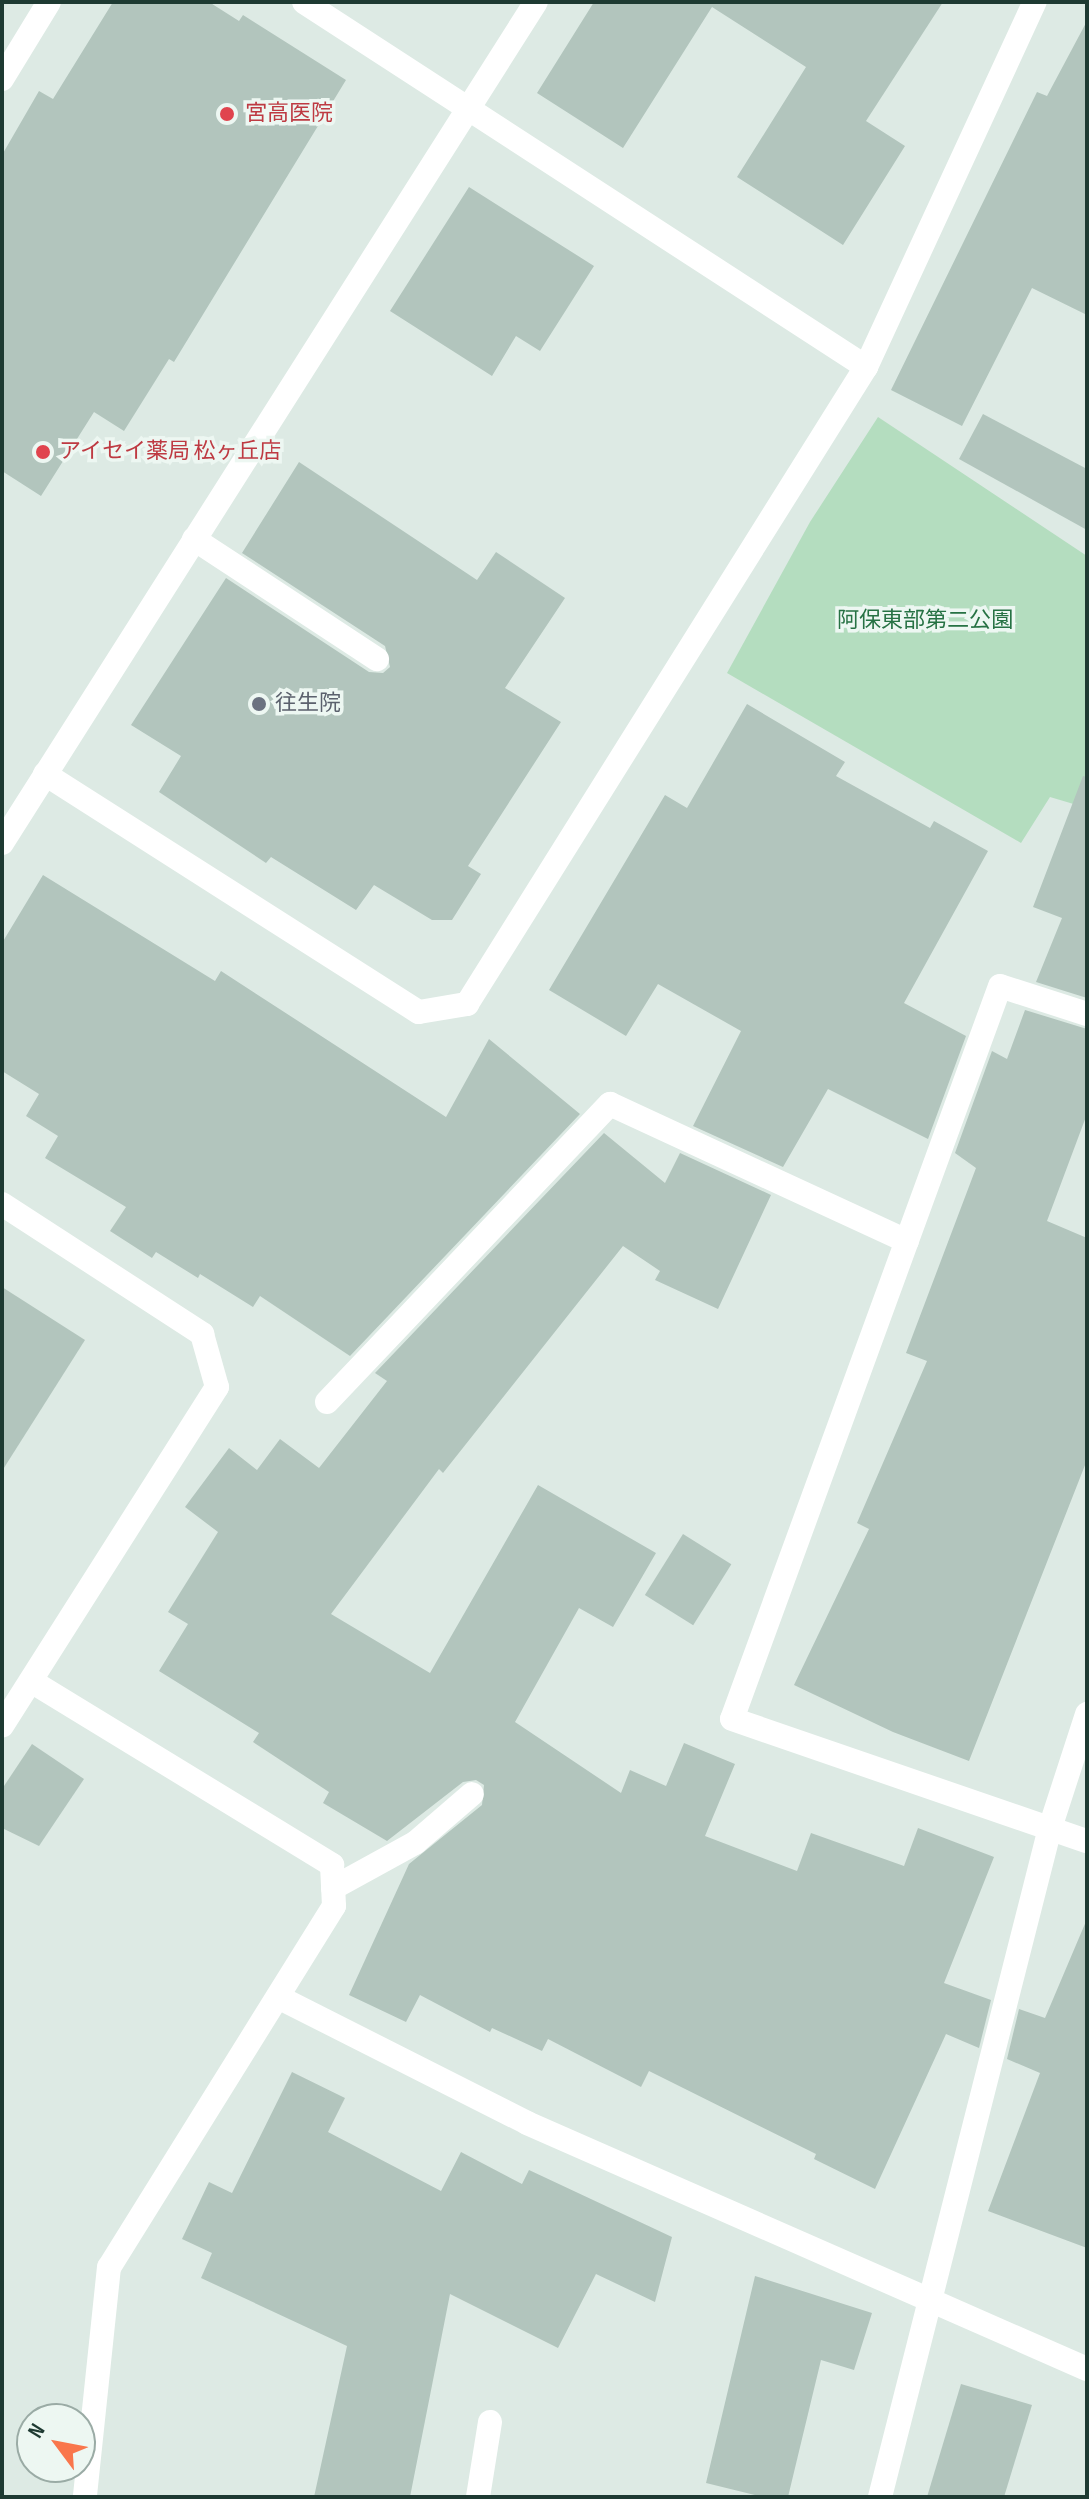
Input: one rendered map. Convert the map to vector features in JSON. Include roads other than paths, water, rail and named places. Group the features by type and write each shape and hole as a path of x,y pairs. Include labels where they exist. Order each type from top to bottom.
{"street":[{"path":"2,79 49,2"},
{"path":"304,2 866,367"},
{"path":"2,843 536,2"},
{"path":"45,774 419,1012 467,1004 866,367 1035,2"},
{"path":"194,539 377,659"},
{"path":"1087,1014 1000,986 732,1719 1087,1841"},
{"path":"327,1402 610,1104 907,1241"},
{"path":"2,1204 202,1334 217,1387 2,1726"},
{"path":"31,1681 332,1865 334,1906 280,1998 109,2267 85,2497"},
{"path":"880,2497 927,2302 1050,1828 1087,1714"},
{"path":"333,1888 415,1843 472,1794"},
{"path":"280,1998 527,2123 927,2302 1087,2369"},
{"path":"478,2497 490,2422"}],"place":[{"name":"宮高医院","path":"227,114"},
{"name":"アイセイ薬局 松ヶ丘店","path":"43,452"},
{"name":"往生院","path":"259,704"}],"park label":[{"name":"阿保東部第二公園","path":"925,621"}]}
